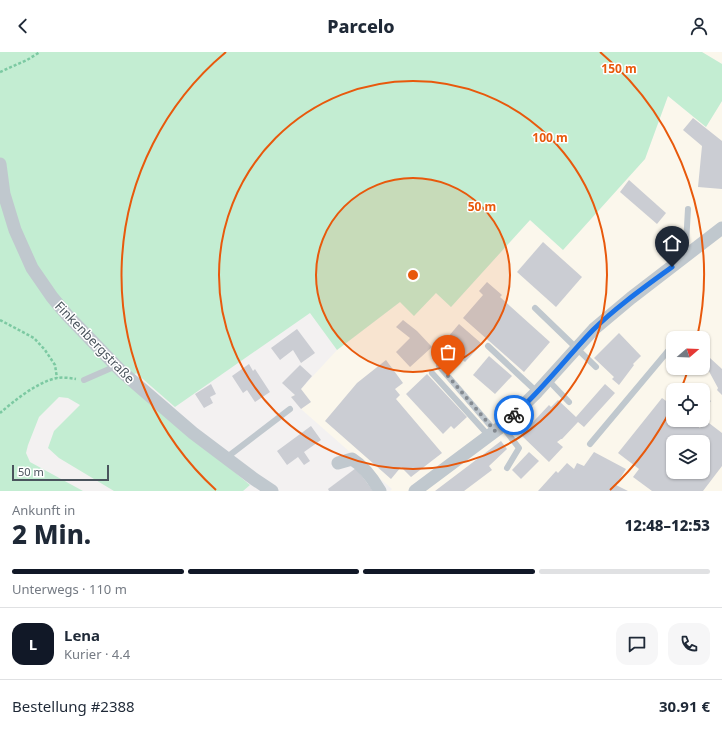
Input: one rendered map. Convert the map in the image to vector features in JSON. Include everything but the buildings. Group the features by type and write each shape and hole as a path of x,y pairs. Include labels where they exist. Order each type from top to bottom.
{"street":[{"name":"Finkenbergstraße","path":"0,164 4,194 15,230 32,268 52,297 67,315 116,366 193,433 272,491"},
{"path":"414,491 495,431 537,392 599,325 689,253 720,232"},
{"path":"338,463 352,459 359,463 380,491"}],"lane":[{"path":"688,209 686,244 689,253"},
{"path":"535,308 596,367"},
{"path":"488,346 537,392"},
{"path":"590,444 666,353"},
{"path":"84,380 116,366"},
{"path":"439,366 495,431"},
{"path":"432,373 495,431 519,448 507,468"},
{"path":"548,380 569,402"},
{"path":"226,458 290,409"}],"path":[{"path":"0,72 27,60 40,52"},
{"path":"0,320 34,338 45,350 55,365 57,378"},
{"path":"0,413 33,388 57,378 84,380"}],"shaded area":[{"path":"702,52 722,52 722,64"},
{"path":"668,96 706,127 722,101 722,491 390,491 392,489 301,409 291,397 301,390 337,350 400,302 436,293 451,307 530,220 563,250 645,159"}],"green space":[{"path":"0,52 702,52 722,64 722,101 706,127 668,96 645,159 563,250 530,220 451,307 436,293 414,316 400,302 337,350 310,313 175,407 136,373 127,382 250,485 243,491 114,491 59,458 48,448 54,431 80,405 68,398 59,397 39,417 26,453 30,462 83,491 0,491"}],"way so far":[{"path":"448,376 495,431 514,415"}],"route":[{"path":"514,415 594,329 631,298 672,267"}]}
